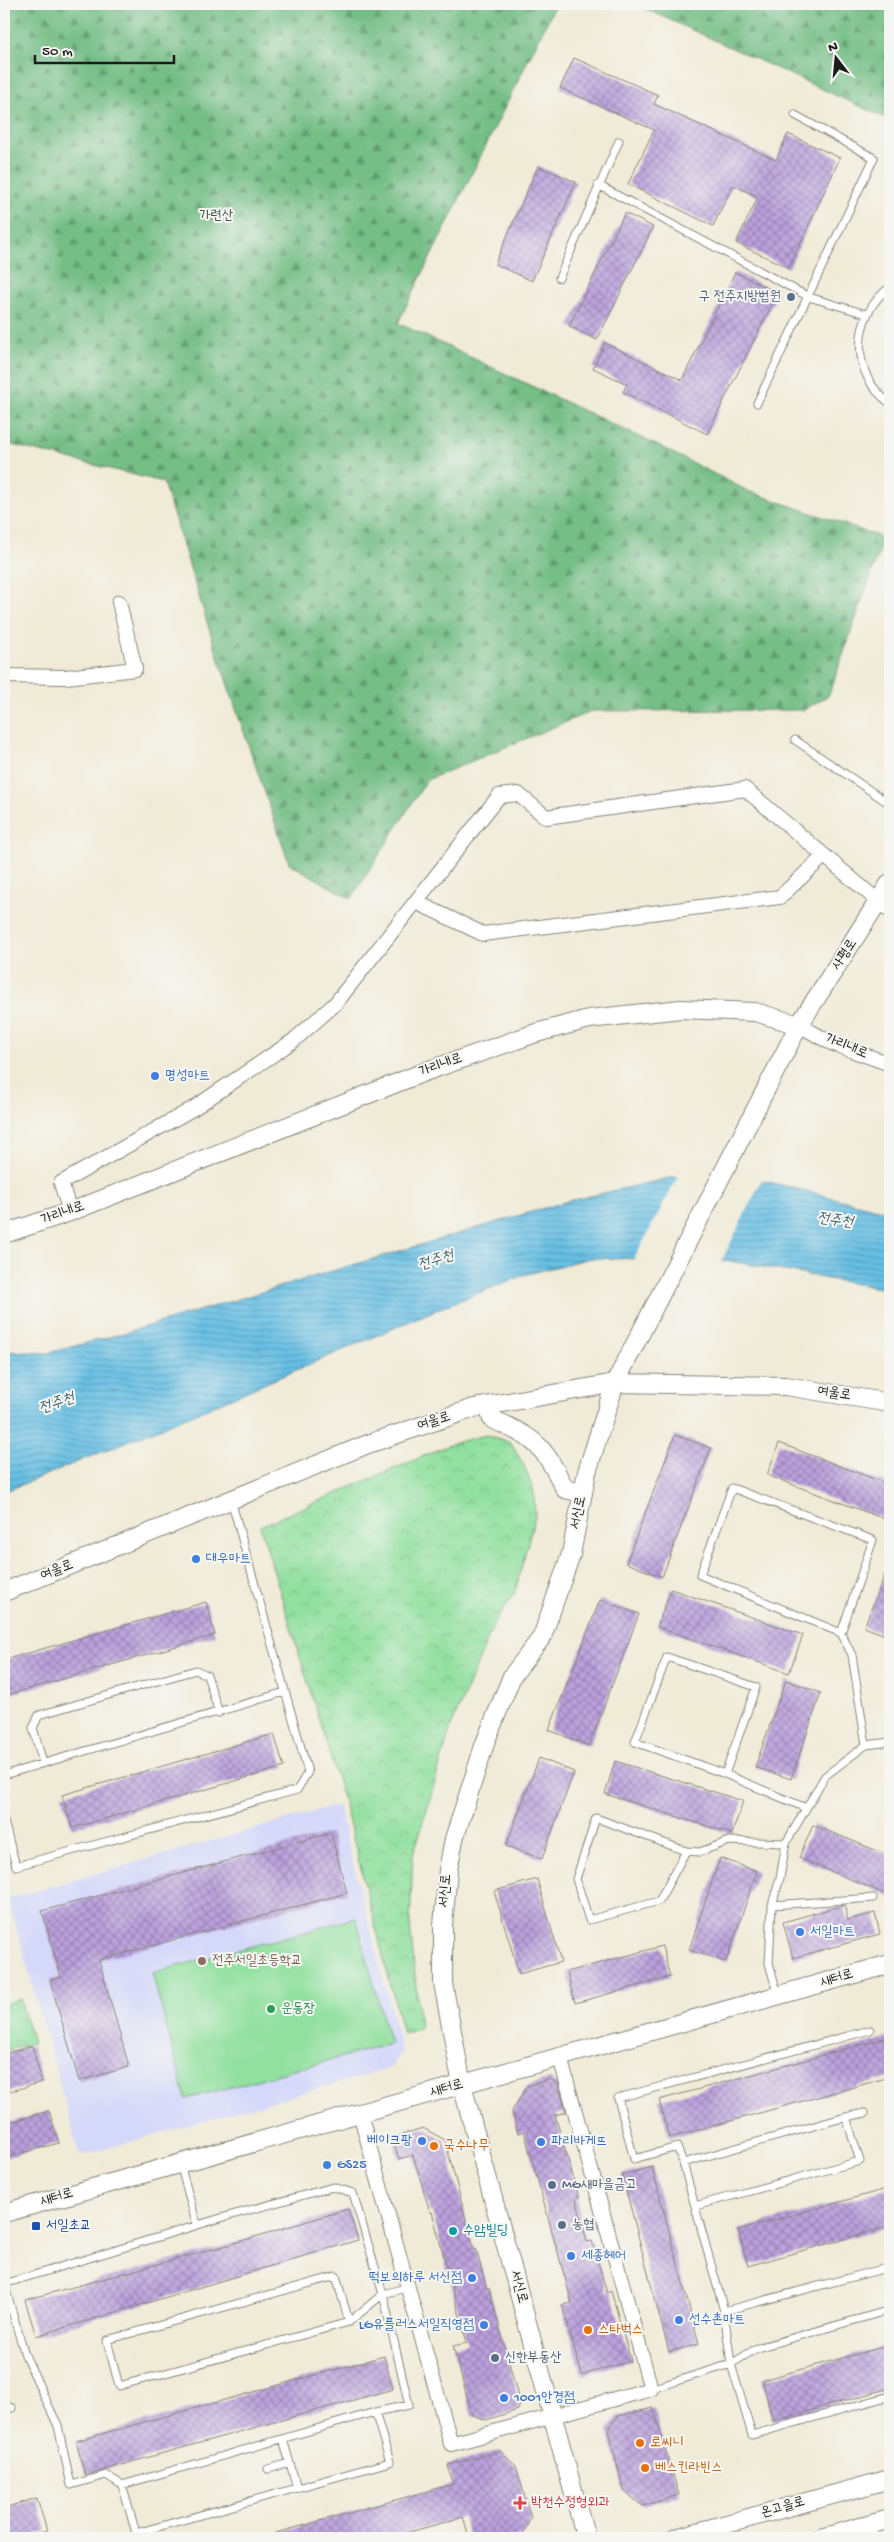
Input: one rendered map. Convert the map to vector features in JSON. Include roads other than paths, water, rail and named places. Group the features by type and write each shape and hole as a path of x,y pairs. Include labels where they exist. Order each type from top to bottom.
{"street":[{"path":"4,676 66,677 135,669 119,602"},
{"path":"70,1212 61,1183 194,1108 294,1041 335,1004 499,796 518,794 546,817 745,790 885,907"},
{"path":"416,902 483,934 780,897 824,856"},
{"name":"사평로","path":"779,1062 799,1025 885,907 890,883"},
{"name":"가리내로","path":"4,1234 70,1212 427,1071 536,1033 589,1019 681,1008 755,1012 799,1025 831,1043 890,1064"},
{"name":"서신로","path":"586,2538 462,2085 443,1983 443,1925 448,1870 462,1814 492,1726 512,1676 542,1637 571,1554 583,1493 615,1383 779,1062"},
{"name":"여울로","path":"4,1592 368,1444 488,1406 615,1383 786,1386 890,1403"},
{"path":"488,1406 492,1419 532,1439 547,1454 565,1489 583,1493"},
{"name":"새터로","path":"4,2213 890,1964"},
{"path":"360,2113 410,2287 451,2444 554,2417 651,2389 560,2057"},
{"name":"온고을로","path":"676,2538 890,2479"},
{"path":"821,2538 890,2519"}],"lane":[{"path":"757,403 874,158 795,116"},
{"path":"559,278 598,185 619,141"},
{"path":"598,185 809,297 866,314"},
{"path":"890,287 880,294 866,314 860,332 862,363 871,384 890,403"},
{"path":"795,740 890,804"},
{"path":"841,1633 873,1540 732,1488 700,1575 841,1633 852,1655 866,1745"},
{"path":"4,1822 16,1866 297,1790 308,1772 231,1500"},
{"path":"725,1774 756,1687 667,1657 635,1742 725,1774 806,1808"},
{"path":"43,1763 33,1728 40,1715 196,1670 207,1675 219,1713"},
{"path":"4,1775 285,1692"},
{"path":"778,1996 769,1963 772,1904 780,1878 786,1843 825,1776 866,1745 890,1742"},
{"path":"686,1851 659,1901 589,1920 576,1879 596,1818 686,1851 700,1852 729,1841 786,1843"},
{"path":"772,1904 873,1898"},
{"path":"870,2030 618,2098 634,2158 677,2147 684,2163 724,2311 731,2364 752,2435 890,2396"},
{"path":"684,2163 865,2113"},
{"path":"695,2206 860,2161 846,2117"},
{"path":"180,2164 197,2225"},
{"path":"122,2484 375,2412 409,2405 383,2294 353,2192 333,2187 197,2225 4,2284 25,2355 58,2426 72,2485 106,2475 122,2484 136,2534 390,2462 375,2412"},
{"path":"724,2311 890,2267"},
{"path":"349,2322 336,2276 107,2340 119,2386 349,2322 383,2294 410,2287"},
{"path":"651,2389 731,2364 757,2348 890,2310"},
{"path":"4,2405 12,2408"},
{"path":"283,2438 297,2488"},
{"path":"268,2469 290,2462"}],"water":[{"name":"전주천","path":"674,1177 765,1181 890,1212 890,1290 724,1260 590,1258 524,1275 443,1307 194,1414 4,1492 4,1351 48,1353 124,1333 568,1201"}],"place":[{"name":"구 전주지방법원","path":"791,297"},
{"name":"명성마트","path":"155,1076"},
{"name":"대우마트","path":"196,1559"},
{"name":"서일마트","path":"800,1932"},
{"name":"전주서일초등학교","path":"202,1961"},
{"name":"운동장","path":"271,2009"},
{"name":"베이크팡","path":"422,2141"},
{"name":"파리바게뜨","path":"541,2142"},
{"name":"국수나무","path":"434,2146"},
{"name":"GS25","path":"327,2165"},
{"name":"MG새마을금고","path":"552,2185"},
{"name":"농협","path":"562,2225"},
{"name":"서일초교","path":"36,2226"},
{"name":"수암빌딩","path":"453,2231"},
{"name":"세종헤어","path":"571,2256"},
{"name":"떡보의하루 서신점","path":"472,2278"},
{"name":"선수촌마트","path":"679,2320"},
{"name":"LG유플러스서일직영점","path":"484,2325"},
{"name":"스타벅스","path":"588,2330"},
{"name":"신한부동산","path":"495,2358"},
{"name":"1001안경점","path":"504,2398"},
{"name":"로씨니","path":"640,2443"},
{"name":"베스킨라빈스","path":"645,2468"},
{"name":"박천수정형외과","path":"520,2503"}],"park label":[{"name":"가련산","path":"216,216"}]}
